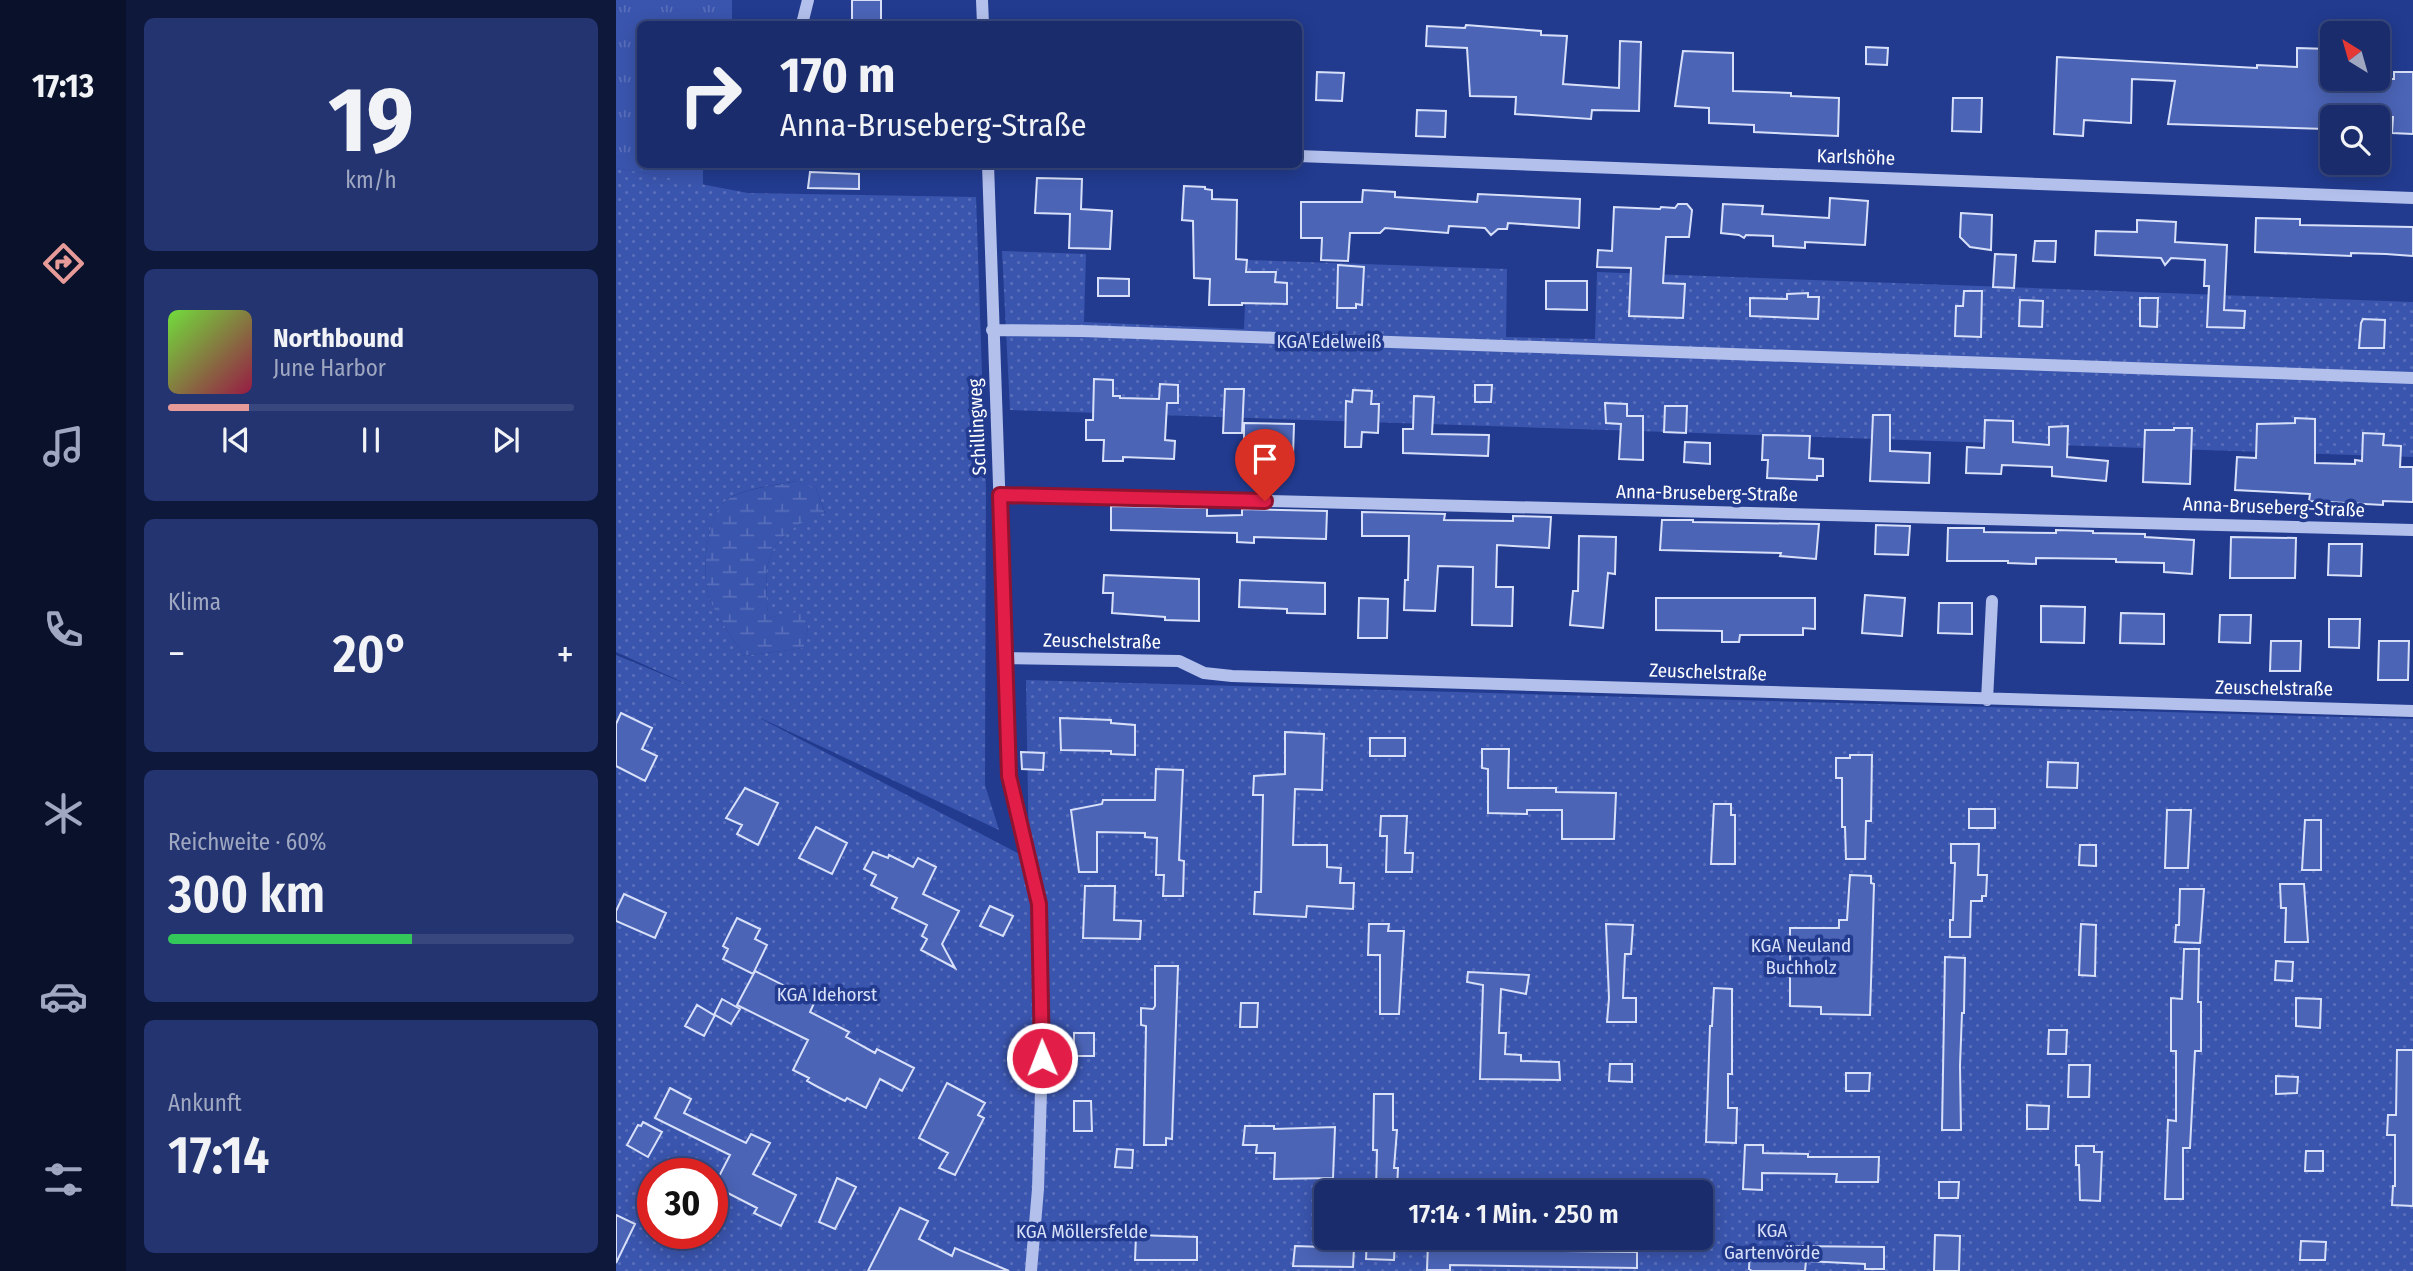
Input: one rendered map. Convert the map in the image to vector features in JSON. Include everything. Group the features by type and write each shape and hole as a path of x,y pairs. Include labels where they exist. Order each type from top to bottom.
{"street":[{"path":"803,21 808,0"},
{"path":"982,0 983,21"},
{"name":"Karlshöhe","path":"1302,156 2413,198"},
{"name":"Schillingweg","path":"988,168 1009,776 1039,904 1042,1058 1038,1189 1031,1271"},
{"path":"992,330 2413,378"},
{"name":"Anna-Bruseberg-Straße","path":"1000,495 2413,530"},
{"path":"1987,700 1992,601"},
{"name":"Zeuschelstraße","path":"1004,658 1179,661 1204,673 1232,676 2413,711"}],"green space":[{"path":"616,0 732,0 732,21 637,21 637,168 703,168 703,185 616,168"},
{"path":"616,168 748,193 976,197 986,490 985,785 999,830 752,714 1029,859 1026,680 2413,719 2413,1271 616,1271 616,655 691,686 616,652","holes":["796,481 816,488 825,513 809,519 785,535 770,557 766,579 768,618 801,611 808,627 804,648 744,656 717,615 707,590 706,549 718,510 730,498 758,488"]},
{"name":"KGA Edelweiß","path":"1002,251 1086,254 1084,322 1244,329 1247,260 1507,269 1506,337 1595,339 1597,272 2413,302 2413,457 1010,410"},
{"path":"797,481 816,488 825,514 800,524 785,535 770,557 766,579 768,618 801,610 808,627 804,648 744,656 717,615 707,590 705,563 709,534 718,510 730,498 748,491"}],"building":[{"path":"852,0 881,0 881,20 852,20"},
{"path":"1466,25 1541,31 1541,35 1567,36 1563,84 1619,88 1620,41 1641,42 1639,111 1592,110 1591,119 1515,114 1516,97 1470,96 1467,48 1426,46 1427,26 1465,28"},
{"path":"1866,47 1888,48 1887,65 1866,64"},
{"path":"2297,48 2320,49 2320,91 2390,91 2390,79 2394,79 2394,72 2413,72 2413,134 2392,133 2393,117 2390,117 2390,105 2320,105 2320,129 2168,124 2175,81 2132,79 2131,123 2084,120 2083,136 2054,134 2057,57 2257,68 2257,65 2297,67"},
{"path":"1683,51 1733,53 1733,91 1839,98 1838,136 1754,132 1754,125 1709,123 1709,108 1675,106"},
{"path":"1317,72 1344,73 1342,101 1316,100"},
{"path":"1953,98 1982,98 1981,132 1952,131"},
{"path":"1417,110 1446,111 1445,137 1416,136"},
{"path":"810,172 859,174 859,189 808,188"},
{"path":"1037,178 1082,179 1081,209 1112,211 1110,249 1069,248 1070,214 1035,213"},
{"path":"1184,186 1212,190 1212,199 1237,200 1236,259 1247,260 1246,272 1276,272 1275,282 1287,283 1287,304 1209,305 1210,279 1194,278 1193,221 1182,220"},
{"path":"1363,190 1395,192 1395,197 1477,202 1478,194 1580,199 1579,228 1508,223 1507,229 1498,229 1491,235 1485,228 1449,226 1448,233 1385,228 1380,233 1350,233 1348,261 1321,260 1322,238 1301,238 1301,202 1362,202"},
{"path":"1830,198 1868,201 1865,245 1805,242 1805,248 1773,246 1773,236 1746,235 1744,238 1721,233 1723,204 1763,206 1762,214 1829,218"},
{"path":"1678,204 1687,204 1692,210 1689,237 1666,237 1663,283 1685,284 1683,318 1629,316 1631,268 1597,267 1598,250 1612,251 1614,207 1660,209 1675,208"},
{"path":"1961,213 1992,215 1991,250 1970,247 1960,237"},
{"path":"2256,218 2300,219 2300,225 2413,227 2413,256 2255,252"},
{"path":"2137,220 2176,222 2175,242 2227,245 2224,310 2245,311 2244,328 2207,327 2209,286 2204,286 2205,260 2171,258 2165,265 2161,258 2095,255 2096,231 2137,232"},
{"path":"2035,241 2056,241 2055,262 2033,261"},
{"path":"1995,254 2016,255 2014,288 1993,287"},
{"path":"1338,265 1364,267 1362,305 1356,304 1356,308 1337,308"},
{"path":"1098,278 1129,279 1129,296 1098,296"},
{"path":"1546,281 1587,281 1587,310 1546,309"},
{"path":"1964,291 1982,291 1981,337 1955,336 1956,306 1963,306"},
{"path":"1808,293 1808,297 1819,297 1818,319 1750,316 1750,298 1787,299 1787,294"},
{"path":"2140,298 2158,298 2157,327 2140,326"},
{"path":"2020,300 2043,301 2042,327 2019,326"},
{"path":"2363,319 2385,320 2384,348 2359,348"},
{"path":"1094,379 1113,380 1113,396 1120,398 1159,399 1160,384 1178,385 1178,403 1167,403 1165,440 1175,441 1174,459 1123,457 1123,461 1103,461 1104,440 1086,440 1086,420 1093,420"},
{"path":"1475,385 1492,385 1491,402 1475,402"},
{"path":"1225,389 1244,389 1242,433 1223,433"},
{"path":"1353,390 1372,391 1371,404 1379,404 1378,433 1362,432 1361,447 1345,447 1346,401 1352,402"},
{"path":"1414,396 1434,397 1432,434 1489,435 1488,456 1403,453 1403,429 1413,429"},
{"path":"1605,403 1627,404 1627,416 1643,416 1643,460 1619,459 1621,424 1606,423"},
{"path":"1665,406 1687,406 1686,433 1664,432"},
{"path":"1873,415 1890,415 1890,451 1930,453 1929,483 1870,481"},
{"path":"2295,418 2315,419 2315,463 2355,464 2355,460 2362,461 2363,433 2384,434 2383,445 2401,446 2400,467 2413,467 2413,502 2383,501 2383,505 2309,501 2310,494 2235,490 2237,457 2256,458 2257,424 2295,423"},
{"path":"1985,420 2013,421 2013,442 2049,445 2049,427 2068,426 2067,457 2108,461 2106,481 2052,476 2052,467 2002,465 2001,474 1966,473 1967,447 1984,448"},
{"path":"1244,423 1294,424 1293,456 1261,455 1261,449 1256,449 1256,441 1244,441"},
{"path":"2192,428 2190,484 2143,482 2145,430"},
{"path":"1763,435 1810,436 1809,458 1823,459 1823,476 1817,476 1817,480 1767,478 1768,460 1762,460"},
{"path":"1685,442 1710,443 1710,464 1684,462"},
{"path":"1111,506 1207,508 1207,516 1242,515 1242,509 1327,511 1326,539 1254,537 1254,543 1237,542 1237,533 1111,530"},
{"path":"1362,512 1445,514 1444,520 1513,521 1513,516 1551,517 1549,548 1497,545 1496,587 1513,587 1512,626 1472,625 1473,567 1438,566 1435,611 1404,610 1409,536 1362,536"},
{"path":"1662,520 1819,524 1816,559 1780,556 1781,553 1660,550"},
{"path":"1876,525 1910,526 1908,555 1875,554"},
{"path":"1948,528 1984,528 1984,532 2093,531 2194,540 2192,574 2164,572 2164,563 2116,562 2116,559 2036,558 2036,564 1947,561"},
{"path":"1579,536 1616,537 1615,574 1608,573 1603,628 1570,625 1573,591 1578,591"},
{"path":"2231,537 2296,538 2295,578 2230,578"},
{"path":"2329,544 2362,544 2361,576 2328,575"},
{"path":"1104,575 1199,579 1199,621 1165,620 1165,617 1112,613 1113,593 1103,593"},
{"path":"1240,580 1325,583 1325,614 1239,607"},
{"path":"1865,595 1905,598 1902,636 1862,633"},
{"path":"1359,598 1388,599 1387,638 1358,638"},
{"path":"1656,598 1815,598 1815,629 1803,628 1803,635 1740,635 1739,642 1722,642 1722,631 1656,630"},
{"path":"1939,603 1972,603 1972,634 1938,633"},
{"path":"2041,606 2085,607 2084,643 2041,642"},
{"path":"2121,613 2164,614 2164,644 2120,643"},
{"path":"2220,615 2251,615 2250,643 2219,642"},
{"path":"2329,619 2360,619 2359,648 2329,647"},
{"path":"2271,641 2301,641 2300,671 2270,671"},
{"path":"2379,641 2409,641 2408,680 2378,680"},
{"path":"621,713 652,728 642,749 657,756 645,781 616,766 616,724"},
{"path":"1060,718 1111,720 1111,723 1135,725 1135,755 1111,754 1111,751 1061,750"},
{"path":"1285,732 1324,734 1322,790 1295,789 1293,845 1327,845 1327,867 1341,868 1340,883 1354,883 1353,909 1307,906 1306,917 1254,914 1255,892 1261,892 1263,795 1253,795 1254,776 1285,774"},
{"path":"1370,738 1405,738 1405,756 1370,756"},
{"path":"1482,749 1509,749 1508,788 1556,788 1556,792 1616,793 1614,839 1562,839 1562,810 1527,810 1527,814 1488,813 1488,769 1482,768"},
{"path":"1021,752 1044,753 1043,770 1022,769"},
{"path":"1850,755 1872,755 1871,821 1866,821 1865,859 1846,859 1845,827 1842,827 1842,778 1836,778 1836,758 1850,758"},
{"path":"2048,762 2078,763 2077,788 2047,787"},
{"path":"1156,769 1183,770 1179,860 1184,861 1183,896 1163,896 1164,875 1156,875 1157,838 1145,837 1145,833 1097,832 1097,872 1079,872 1071,810 1102,804 1103,800 1155,800"},
{"path":"745,788 778,803 758,845 737,834 742,825 726,818"},
{"path":"1714,804 1731,804 1731,815 1735,815 1735,864 1711,864"},
{"path":"1969,809 1995,809 1995,828 1969,828"},
{"path":"2167,810 2191,810 2188,868 2165,868"},
{"path":"1381,816 1407,816 1405,853 1413,853 1412,872 1386,872 1387,836 1380,836"},
{"path":"2305,820 2321,820 2321,870 2302,870"},
{"path":"816,827 847,843 832,874 799,858"},
{"path":"1951,844 1979,844 1978,875 1987,875 1986,896 1982,896 1982,901 1971,901 1970,937 1950,937 1955,863 1951,863"},
{"path":"2080,845 2096,845 2096,866 2079,865"},
{"path":"873,852 888,858 889,855 913,867 918,858 936,867 923,894 959,911 942,944 955,968 921,950 927,939 922,936 927,925 892,908 897,898 871,885 876,875 864,869"},
{"path":"1850,875 1871,876 1871,883 1874,884 1870,1015 1821,1014 1821,1007 1790,1006 1790,928 1839,928 1839,920 1847,920"},
{"path":"2280,884 2304,884 2308,942 2285,942 2286,908 2281,908"},
{"path":"1085,886 1115,886 1114,920 1141,921 1140,939 1083,938"},
{"path":"2180,889 2204,889 2200,943 2175,942 2176,925 2179,925"},
{"path":"624,894 666,913 655,938 616,921 616,911"},
{"path":"990,906 1013,916 1003,936 980,926"},
{"path":"737,918 760,929 755,939 767,945 753,974 723,959 728,949 723,946"},
{"path":"1369,924 1389,924 1388,931 1404,931 1399,1014 1380,1014 1380,955 1368,955"},
{"path":"1606,924 1633,925 1631,954 1625,954 1623,998 1636,998 1636,1022 1607,1022 1609,998"},
{"path":"2081,924 2096,925 2095,976 2079,975"},
{"path":"2184,949 2199,949 2201,1051 2195,1051 2190,1148 2183,1148 2183,1199 2165,1199 2168,1120 2176,1121 2176,1051 2171,1051 2171,998 2182,999"},
{"path":"1945,957 1965,958 1960,1066 1961,1130 1942,1130"},
{"path":"2276,961 2293,962 2292,981 2275,980"},
{"path":"1155,966 1178,966 1172,1139 1166,1138 1166,1145 1144,1145 1146,1026 1141,1025 1141,1008 1153,1009 1155,1006"},
{"path":"755,971 815,1001 810,1012 849,1032 846,1037 875,1053 877,1049 914,1068 902,1091 880,1079 866,1108 818,1087 807,1081 809,1078 793,1070 808,1040 737,1005"},
{"path":"1468,972 1529,975 1526,994 1501,989 1499,1033 1506,1033 1505,1054 1521,1055 1521,1061 1559,1062 1560,1080 1480,1079 1483,985 1467,982"},
{"path":"1714,988 1732,989 1732,1074 1728,1074 1728,1108 1737,1108 1736,1143 1706,1142"},
{"path":"2296,998 2321,999 2320,1028 2296,1026"},
{"path":"722,999 740,1009 731,1024 715,1015 704,1036 685,1026 697,1005 714,1015"},
{"path":"1241,1003 1258,1003 1257,1027 1240,1027"},
{"path":"2049,1030 2067,1030 2066,1054 2048,1054"},
{"path":"1074,1033 1094,1033 1094,1056 1074,1056"},
{"path":"2397,1050 2413,1050 2413,1206 2392,1205 2395,1186 2395,1135 2387,1135 2388,1115 2396,1115"},
{"path":"1610,1064 1632,1064 1632,1082 1609,1081"},
{"path":"2069,1065 2090,1065 2089,1097 2068,1097"},
{"path":"1846,1073 1870,1073 1869,1091 1846,1091"},
{"path":"2276,1076 2298,1077 2297,1093 2276,1094"},
{"path":"947,1083 985,1103 978,1115 984,1118 955,1175 939,1168 948,1153 919,1138"},
{"path":"670,1088 691,1099 684,1113 746,1143 751,1134 770,1143 753,1174 796,1195 781,1226 754,1213 757,1208 728,1193 730,1155 655,1118"},
{"path":"1374,1094 1393,1094 1393,1130 1397,1130 1394,1168 1398,1168 1397,1180 1376,1180 1377,1150 1373,1150"},
{"path":"1074,1101 1091,1101 1092,1131 1074,1131"},
{"path":"2027,1105 2049,1106 2048,1129 2027,1129"},
{"path":"643,1122 662,1132 648,1157 627,1145 638,1125 641,1126"},
{"path":"1245,1126 1274,1126 1274,1129 1335,1127 1333,1178 1274,1179 1275,1153 1256,1153 1257,1145 1243,1145"},
{"path":"1745,1145 1763,1145 1763,1153 1808,1154 1808,1157 1879,1157 1878,1182 1836,1182 1837,1174 1762,1173 1762,1190 1743,1189"},
{"path":"2076,1146 2094,1146 2094,1152 2102,1152 2100,1201 2080,1200"},
{"path":"1117,1149 1133,1150 1132,1168 1115,1167"},
{"path":"2306,1151 2323,1151 2323,1171 2305,1171"},
{"path":"837,1178 856,1187 835,1229 819,1222"},
{"path":"1939,1182 1959,1182 1958,1198 1939,1198"},
{"path":"900,1208 928,1221 919,1239 952,1256 955,1248 1009,1271 868,1271"},
{"path":"616,1215 635,1224 616,1263"},
{"path":"1136,1235 1197,1237 1197,1260 1135,1260"},
{"path":"1935,1235 1960,1236 1959,1271 1934,1271"},
{"path":"2301,1241 2326,1242 2325,1260 2300,1260"},
{"path":"1295,1246 1314,1247 1314,1250 1354,1250 1353,1267 1293,1266"},
{"path":"1750,1247 1884,1247 1884,1269 1865,1269 1865,1264 1806,1261 1805,1271 1749,1269"},
{"path":"1366,1250 1394,1250 1394,1260 1366,1259"},
{"path":"1428,1250 1637,1252 1637,1268 1450,1265 1450,1270 1427,1270"}],"route":[{"path":"1042,1058 1039,904 1009,776 1000,495 1265,501"}],"park label":[{"name":"KGA Neuland Buchholz","path":"1801,956"},
{"name":"KGA Idehorst","path":"827,994"},
{"name":"KGA Möllersfelde","path":"1082,1231"},
{"name":"KGA Gartenvörde","path":"1772,1241"}]}
